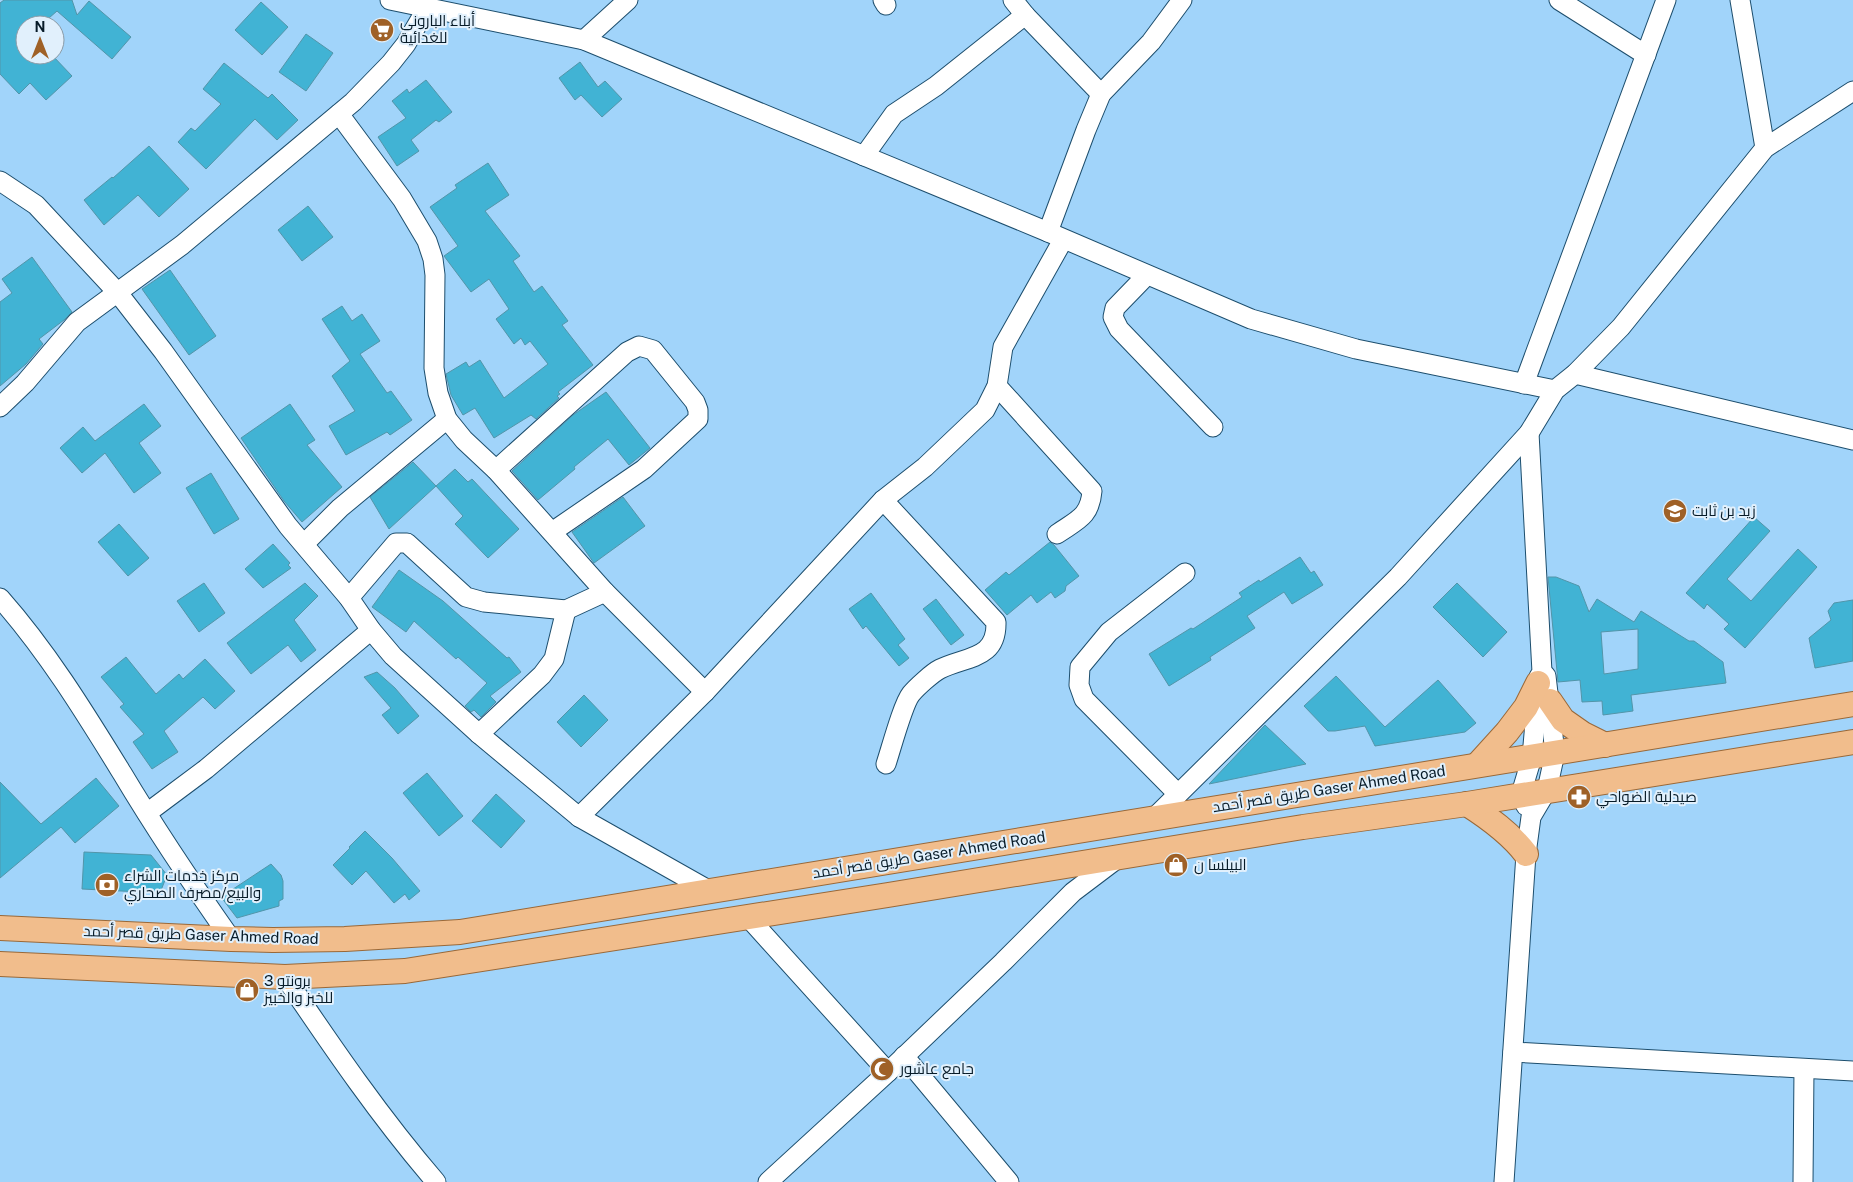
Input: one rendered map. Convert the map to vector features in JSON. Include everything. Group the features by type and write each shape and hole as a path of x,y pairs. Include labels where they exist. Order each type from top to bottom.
{"main road":[{"path":"1478,764 1508,732 1544,685 1563,720 1583,734 1604,745"},
{"name":"طريق قصر أحمد Gaser Ahmed Road","path":"0,928 230,939 345,939 460,932 1853,704"},
{"path":"0,964 285,977 405,971 1118,858 1303,826 1466,804 1853,742"},
{"path":"1466,804 1501,828 1516,841 1526,854"}],"street":[{"path":"390,0 584,40 1056,236 1250,319 1356,348 1555,390"},
{"path":"584,40 628,0"},
{"path":"1013,0 1101,94"},
{"path":"579,817 705,692 883,500 924,467 985,410 997,386 1003,347 1056,236 1086,130 1101,94 1151,42 1182,0"},
{"path":"1559,0 1646,55"},
{"path":"1524,384 1666,0"},
{"path":"1740,0 1765,148"},
{"path":"0,407 30,378 77,322 182,245 339,114 391,63 406,44 427,8"},
{"path":"864,156 894,114 936,86 1025,15"},
{"path":"1154,818 1398,577 1529,433 1555,390 1576,374 1621,327 1765,148 1853,91"},
{"path":"339,114 402,199 427,241 433,259 435,275 434,368 438,393 447,419 464,440 496,470 605,592 705,692"},
{"path":"0,181 36,205 118,293 163,351 288,526 349,598 371,630 393,656 479,734 579,817 710,891"},
{"path":"1146,275 1115,308 1114,317 1116,323 1119,329 1213,427"},
{"path":"496,470 627,352 639,346 653,350 695,402 698,410 698,419 644,469 552,532"},
{"path":"1576,374 1853,440"},
{"path":"997,386 1092,491 1091,502 1086,514 1057,534"},
{"path":"304,544 340,508 447,419"},
{"path":"1504,1182 1526,854 1531,817 1547,790 1544,755 1544,685 1529,433"},
{"path":"883,500 996,622 996,634 990,648 968,660 939,669 909,696 886,764"},
{"path":"349,598 396,543 402,542 407,543 466,597 484,602 566,610 605,592"},
{"path":"1178,794 1084,699 1079,685 1080,668 1109,632 1185,573"},
{"path":"0,598 36,644 82,709 147,813 230,939"},
{"path":"479,734 542,675 554,659 566,610"},
{"path":"147,813 206,770 371,630"},
{"path":"1531,817 1520,794 1544,755"},
{"path":"768,1182 888,1072 1003,962 1072,892 1118,858"},
{"path":"747,916 888,1072"},
{"path":"285,977 356,1081 410,1152 436,1182"},
{"path":"1513,1052 1853,1071"},
{"path":"904,1056 1009,1182"},
{"path":"1803,1182 1804,1069"}],"building":[{"path":"4,0 72,0 77,15 89,1 131,37 112,59 65,18 65,15 62,15 57,11 52,15 15,15 15,65 62,65 72,76 46,100 30,83 19,94 0,74 0,3"},
{"path":"261,2 288,27 262,55 235,30"},
{"path":"306,34 333,53 306,91 279,72"},
{"path":"580,62 598,87 605,81 622,99 602,117 581,95 575,100 559,78"},
{"path":"224,63 268,98 272,94 298,120 277,140 255,119 206,169 178,142 191,128 195,131 221,104 203,89"},
{"path":"426,80 452,112 439,122 436,120 411,140 419,151 397,166 378,137 406,118 392,101 407,89 409,93"},
{"path":"149,146 189,189 159,217 138,195 104,225 84,200 113,178"},
{"path":"488,163 509,195 485,211 520,256 513,261 534,292 542,286 568,321 562,325 593,365 558,392 560,394 557,396 559,398 536,419 531,415 494,438 475,408 463,415 451,395 446,374 466,362 469,367 480,360 504,398 548,364 530,341 525,345 521,338 514,344 496,319 509,309 489,279 471,292 444,256 458,246 430,207 457,188 455,185"},
{"path":"308,206 333,237 302,261 278,230"},
{"path":"32,257 72,312 39,339 43,344 26,364 0,386 0,302 12,293 2,279"},
{"path":"170,270 216,336 189,355 142,289"},
{"path":"342,306 352,321 362,314 380,341 360,354 387,393 391,391 412,420 390,435 387,432 346,455 329,426 355,411 332,376 350,361 322,319"},
{"path":"606,392 650,448 629,465 608,439 538,500 512,471 573,415"},
{"path":"144,404 161,426 139,443 161,473 134,493 105,453 82,473 60,448 83,427 95,441"},
{"path":"290,404 315,440 307,445 342,487 302,522 284,501 241,438"},
{"path":"413,462 436,486 389,529 370,497"},
{"path":"455,469 468,482 472,479 519,529 488,558 455,524 463,516 436,486"},
{"path":"211,473 239,519 214,534 186,488"},
{"path":"623,497 645,526 594,563 572,532"},
{"path":"1754,517 1770,531 1727,579 1751,601 1798,549 1817,567 1745,648 1724,629 1729,624 1707,604 1704,609 1686,593"},
{"path":"119,524 149,558 128,576 98,542"},
{"path":"1050,542 1079,576 1066,586 1065,591 1055,598 1051,592 1037,603 1031,595 1007,615 985,590 1006,572 1009,575"},
{"path":"273,544 290,563 288,565 291,568 263,588 245,569"},
{"path":"1300,557 1311,573 1314,571 1323,585 1292,604 1284,592 1247,616 1255,628 1210,657 1211,660 1169,686 1149,654 1191,628 1193,629 1242,597 1239,593 1259,580 1260,582"},
{"path":"399,570 443,601 507,658 509,657 521,672 490,696 496,702 481,717 474,710 471,712 465,706 487,683 458,657 456,659 414,621 406,632 372,607"},
{"path":"1548,577 1556,577 1579,586 1589,612 1597,599 1634,622 1641,611 1689,641 1694,641 1723,662 1726,683 1631,695 1633,711 1603,715 1602,701 1582,702 1580,680 1558,682","holes":["1638,629 1638,669 1604,674 1601,632"]},
{"path":"204,583 225,613 199,632 177,601"},
{"path":"305,583 318,596 294,620 316,650 301,662 288,645 251,674 227,643"},
{"path":"1457,583 1507,632 1483,657 1433,607"},
{"path":"871,593 905,639 898,645 909,658 899,666 866,626 863,629 849,609"},
{"path":"936,599 964,635 951,645 923,609"},
{"path":"1853,600 1853,661 1815,668 1809,638 1831,620 1828,611 1834,603"},
{"path":"126,657 156,694 179,674 183,679 205,659 235,691 215,709 203,697 164,731 178,752 152,769 133,742 144,734 120,707 124,704 101,677"},
{"path":"377,672 395,688 419,716 398,734 382,715 391,708 364,677"},
{"path":"1336,676 1385,727 1438,680 1476,723 1465,732 1375,746 1365,726 1328,731 1304,706"},
{"path":"584,695 608,720 581,747 557,722"},
{"path":"1265,725 1306,764 1209,784"},
{"path":"427,773 463,816 439,836 403,793"},
{"path":"96,778 119,806 75,843 61,827 0,878 0,782 41,824"},
{"path":"496,794 525,821 501,848 472,821"},
{"path":"365,831 392,858 420,891 409,900 405,894 394,903 366,871 352,885 333,865"},
{"path":"84,852 151,855 167,875 160,893 82,889"},
{"path":"271,864 281,875 283,881 283,899 279,901 279,906 237,918 221,897"}],"place":[{"name":"أبناء البارونى للغدائية","path":"382,30"},
{"name":"زيد بن ثابت","path":"1675,511"},
{"name":"صيدلية الضواحي","path":"1579,797"},
{"name":"البيلسا ن","path":"1176,865"},
{"name":"مركز خدمات الشراء والبيع/مصرف الصحاري","path":"107,885"},
{"name":"برونتو 3 للخبز والخبيز","path":"247,990"},
{"name":"جامع عاشور","path":"882,1069"}]}
